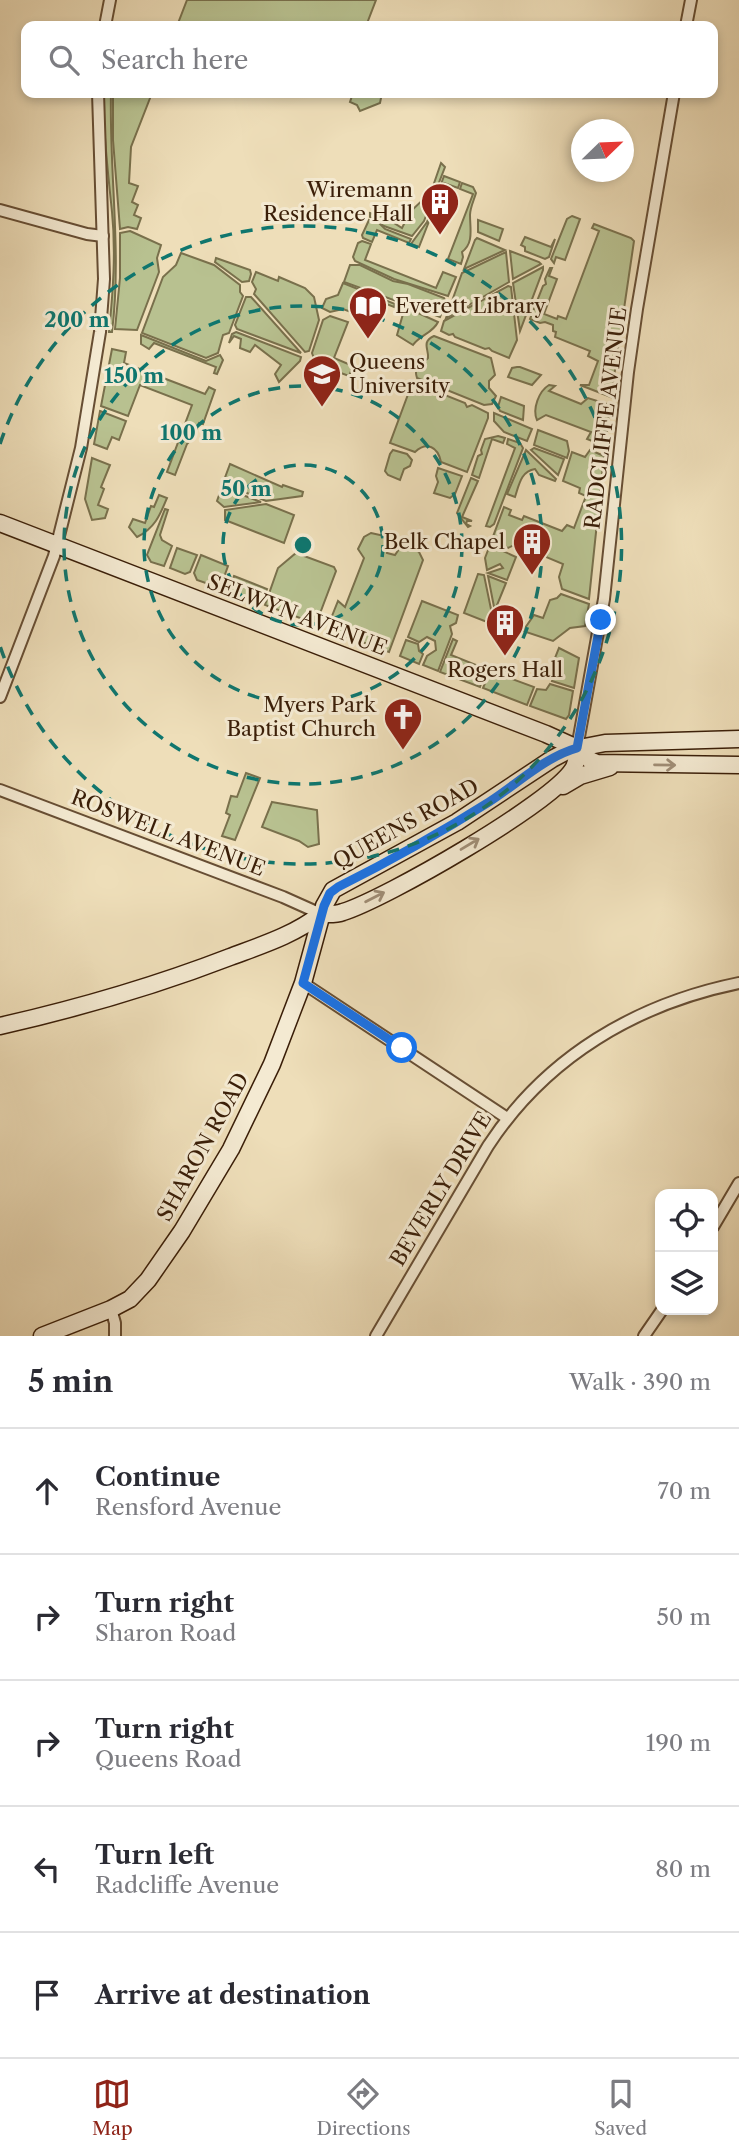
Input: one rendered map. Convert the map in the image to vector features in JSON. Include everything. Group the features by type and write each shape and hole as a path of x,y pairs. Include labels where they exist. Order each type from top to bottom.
{"street":[{"path":"106,21 110,0"},
{"path":"687,21 691,0"},
{"path":"0,696 57,545 81,448 100,332 104,278 98,98"},
{"name":"RADCLIFFE AVENUE","path":"577,748 604,599 632,344 673,98"},
{"path":"0,210 103,236"},
{"name":"SELWYN AVENUE","path":"0,523 523,724 577,748"},
{"name":"QUEENS ROAD","path":"321,914 330,893 338,887 434,836 558,755 605,743 739,739"},
{"path":"577,748 593,762 624,765 739,765"},
{"path":"548,793 574,769 577,748"},
{"path":"0,1026 75,1009 169,980 295,932 321,914 342,913 456,853 548,793 580,776 624,765"},
{"name":"ROSWELL AVENUE","path":"0,790 284,897 321,914"},
{"name":"SHARON ROAD","path":"42,1336 130,1299 173,1245 213,1182 272,1064 303,983 321,914"},
{"path":"303,983 507,1118"},
{"name":"BEVERLY DRIVE","path":"376,1336 507,1118 565,1060 615,1026 678,999 739,984"},
{"path":"718,1219 739,1183"},
{"path":"111,1309 115,1336"},
{"path":"644,1336 659,1315"}],"green space":[{"path":"187,0 376,0 368,21 179,21"},
{"path":"103,98 111,98 116,242 112,332 109,332 114,242"},
{"path":"113,98 150,98 131,147 129,183 138,186 132,202 138,205 134,215 141,218 137,229 120,229 113,140"},
{"path":"351,98 381,98 380,103 360,111 357,105 350,102"},
{"path":"441,163 445,167 424,221 412,236 384,226 370,217 370,213 383,216 402,228 410,212 431,192"},
{"path":"444,176 460,182 458,188 444,183 419,247 411,244 427,222"},
{"path":"462,183 473,187 476,193 470,212 470,240 462,252 461,264 448,259 473,194 460,189"},
{"path":"572,216 580,219 565,260 556,257 554,263 551,259 567,219"},
{"path":"369,220 411,239 409,243 377,230 372,242 363,238"},
{"path":"478,220 503,229 499,241 478,232"},
{"path":"594,224 634,241 611,397 580,385 589,385 598,361 588,356 590,351 555,337 553,325 530,319 552,268 549,276 557,279 544,314 566,319 599,231 592,228"},
{"path":"130,231 161,245 157,258 159,272 137,330 115,329 120,278 120,233"},
{"path":"525,237 551,247 555,239 549,257 545,259 525,251 525,247 521,245"},
{"path":"477,238 505,250 464,269 475,240"},
{"path":"362,241 371,244 365,260 436,288 443,272 456,277 448,296 394,279 355,261 353,257 358,243"},
{"path":"510,251 539,262 541,264 513,279"},
{"path":"506,252 509,282 446,318 462,273"},
{"path":"181,253 214,265 240,285 243,296 229,333 223,335 218,353 206,358 142,333 163,277 176,265"},
{"path":"216,258 250,270 249,281 242,282 215,262"},
{"path":"350,265 360,265 393,281 444,298 446,302 440,317 344,282"},
{"path":"543,267 543,270 520,331 513,283"},
{"path":"256,272 278,281 279,277 305,288 314,297 319,320 309,351 305,352 254,294 256,289 252,282"},
{"path":"343,283 395,304 394,307 359,293 351,312 343,309 330,312 322,308 326,299 338,295"},
{"path":"508,286 511,287 517,340 509,358 441,331 444,321"},
{"path":"246,297 251,297 301,353 237,329 235,325"},
{"path":"405,307 438,322 413,345 397,335"},
{"path":"330,316 348,322 334,358 353,366 349,376 316,364 312,353 323,320"},
{"path":"236,332 301,357 300,361 279,382 275,374 281,365 255,345 250,352 240,348 241,339 234,336 229,343 232,334"},
{"path":"141,335 206,361 220,355 223,360 217,374 214,373 216,367 154,343 149,349 141,344"},
{"path":"434,336 491,358 495,375 489,381 489,388 496,396 492,404 484,405 417,378 417,368 428,358 427,343"},
{"path":"112,349 126,352 124,363 205,394 209,387 215,390 203,424 199,423 193,438 187,444 175,475 167,472 192,405 140,385 128,416 101,406"},
{"path":"520,367 541,375 532,385 508,377 512,368"},
{"path":"415,384 429,389 431,393 435,391 465,403 467,407 472,405 488,413 467,472 441,462 435,449 431,447 415,452 390,443 410,389"},
{"path":"549,385 555,386 549,391 581,404 588,398 610,405 608,421 603,421 601,425 607,432 605,446 587,439 591,432 546,415 537,420 537,401"},
{"path":"501,397 524,406 523,420 500,411 498,407"},
{"path":"100,411 126,421 119,440 112,437 107,449 94,444"},
{"path":"494,413 532,429 527,441 504,432 494,421"},
{"path":"538,430 567,441 567,458 534,445"},
{"path":"498,436 505,438 503,443 492,439 479,478 472,475 478,456 482,454 485,439"},
{"path":"508,439 520,443 523,448 494,524 490,527 486,526 515,448 507,444"},
{"path":"534,448 564,459 558,475 531,450"},
{"path":"393,450 407,454 412,460 410,466 404,469 400,480 385,471"},
{"path":"526,450 556,479 555,481 539,475 535,469 530,470 521,479 515,497 507,494"},
{"path":"590,450 604,456 589,599 562,589 559,577 563,564 546,557 549,543 547,539 534,535 508,548 491,542 504,507 511,510 509,515 522,520 524,516 562,531 567,525 574,528 586,496 579,493 580,488 563,481 572,452 585,457"},
{"path":"92,458 110,465 101,487 104,489 98,505 108,509 105,518 92,520 85,499"},
{"path":"230,464 282,487 283,485 303,492 302,496 266,501 223,483"},
{"path":"438,468 462,476 455,494 450,498 434,493 438,482"},
{"path":"471,478 478,481 462,517 472,521 467,521 466,524 470,526 468,527 457,513"},
{"path":"222,487 261,502 224,507 217,501"},
{"path":"159,495 167,498 159,515 148,530 137,537 129,527 133,519 145,523 151,506 154,507"},
{"path":"266,504 294,515 284,543 225,520 225,510"},
{"path":"165,509 168,510 160,535 162,540 172,546 164,566 151,562 147,555"},
{"path":"371,533 389,537 387,553 395,555 403,543 419,552 423,560 389,652 335,632 337,625 330,621 338,601 345,607 364,558 358,549 364,537"},
{"path":"490,545 516,557 507,580 488,573 503,568 500,564 487,570 485,558"},
{"path":"177,548 197,555 190,572 185,574 170,568"},
{"path":"296,553 334,567 336,571 316,624 265,605 278,568"},
{"path":"201,555 228,566 220,588 197,580 194,573"},
{"path":"478,574 484,575 492,614 487,622 464,613"},
{"path":"234,576 267,589 263,599 257,602 229,591"},
{"path":"488,576 506,583 497,612 495,612"},
{"path":"561,594 589,604 585,626 570,628 553,641 523,631 534,615 543,618 550,600"},
{"path":"422,601 458,615 456,623 450,626 452,634 438,671 423,665 427,656 436,650 435,641 427,637 419,642 408,637"},
{"path":"453,639 457,641 451,655 486,669 480,687 440,672"},
{"path":"406,640 418,644 419,651 423,654 419,664 400,656"},
{"path":"559,648 579,658 574,688 552,681 560,660 555,658"},
{"path":"490,671 534,687 527,705 483,688"},
{"path":"550,684 573,691 566,719 530,706 537,689 546,690"},
{"path":"246,773 260,778 235,840 222,836 230,815 226,813 231,796 237,797"},
{"path":"272,802 317,810 319,844 308,847 262,827"}],"place":[{"name":"Wiremann Residence Hall","path":"440,236"},
{"name":"Everett Library","path":"368,340"},
{"name":"Queens University","path":"322,408"},
{"name":"Belk Chapel","path":"532,576"},
{"name":"Rogers Hall","path":"505,657"},
{"name":"Myers Park Baptist Church","path":"403,751"}],"route":[{"path":"402,1048 303,983 326,900 338,887 434,836 558,755 577,748 601,620"}]}
